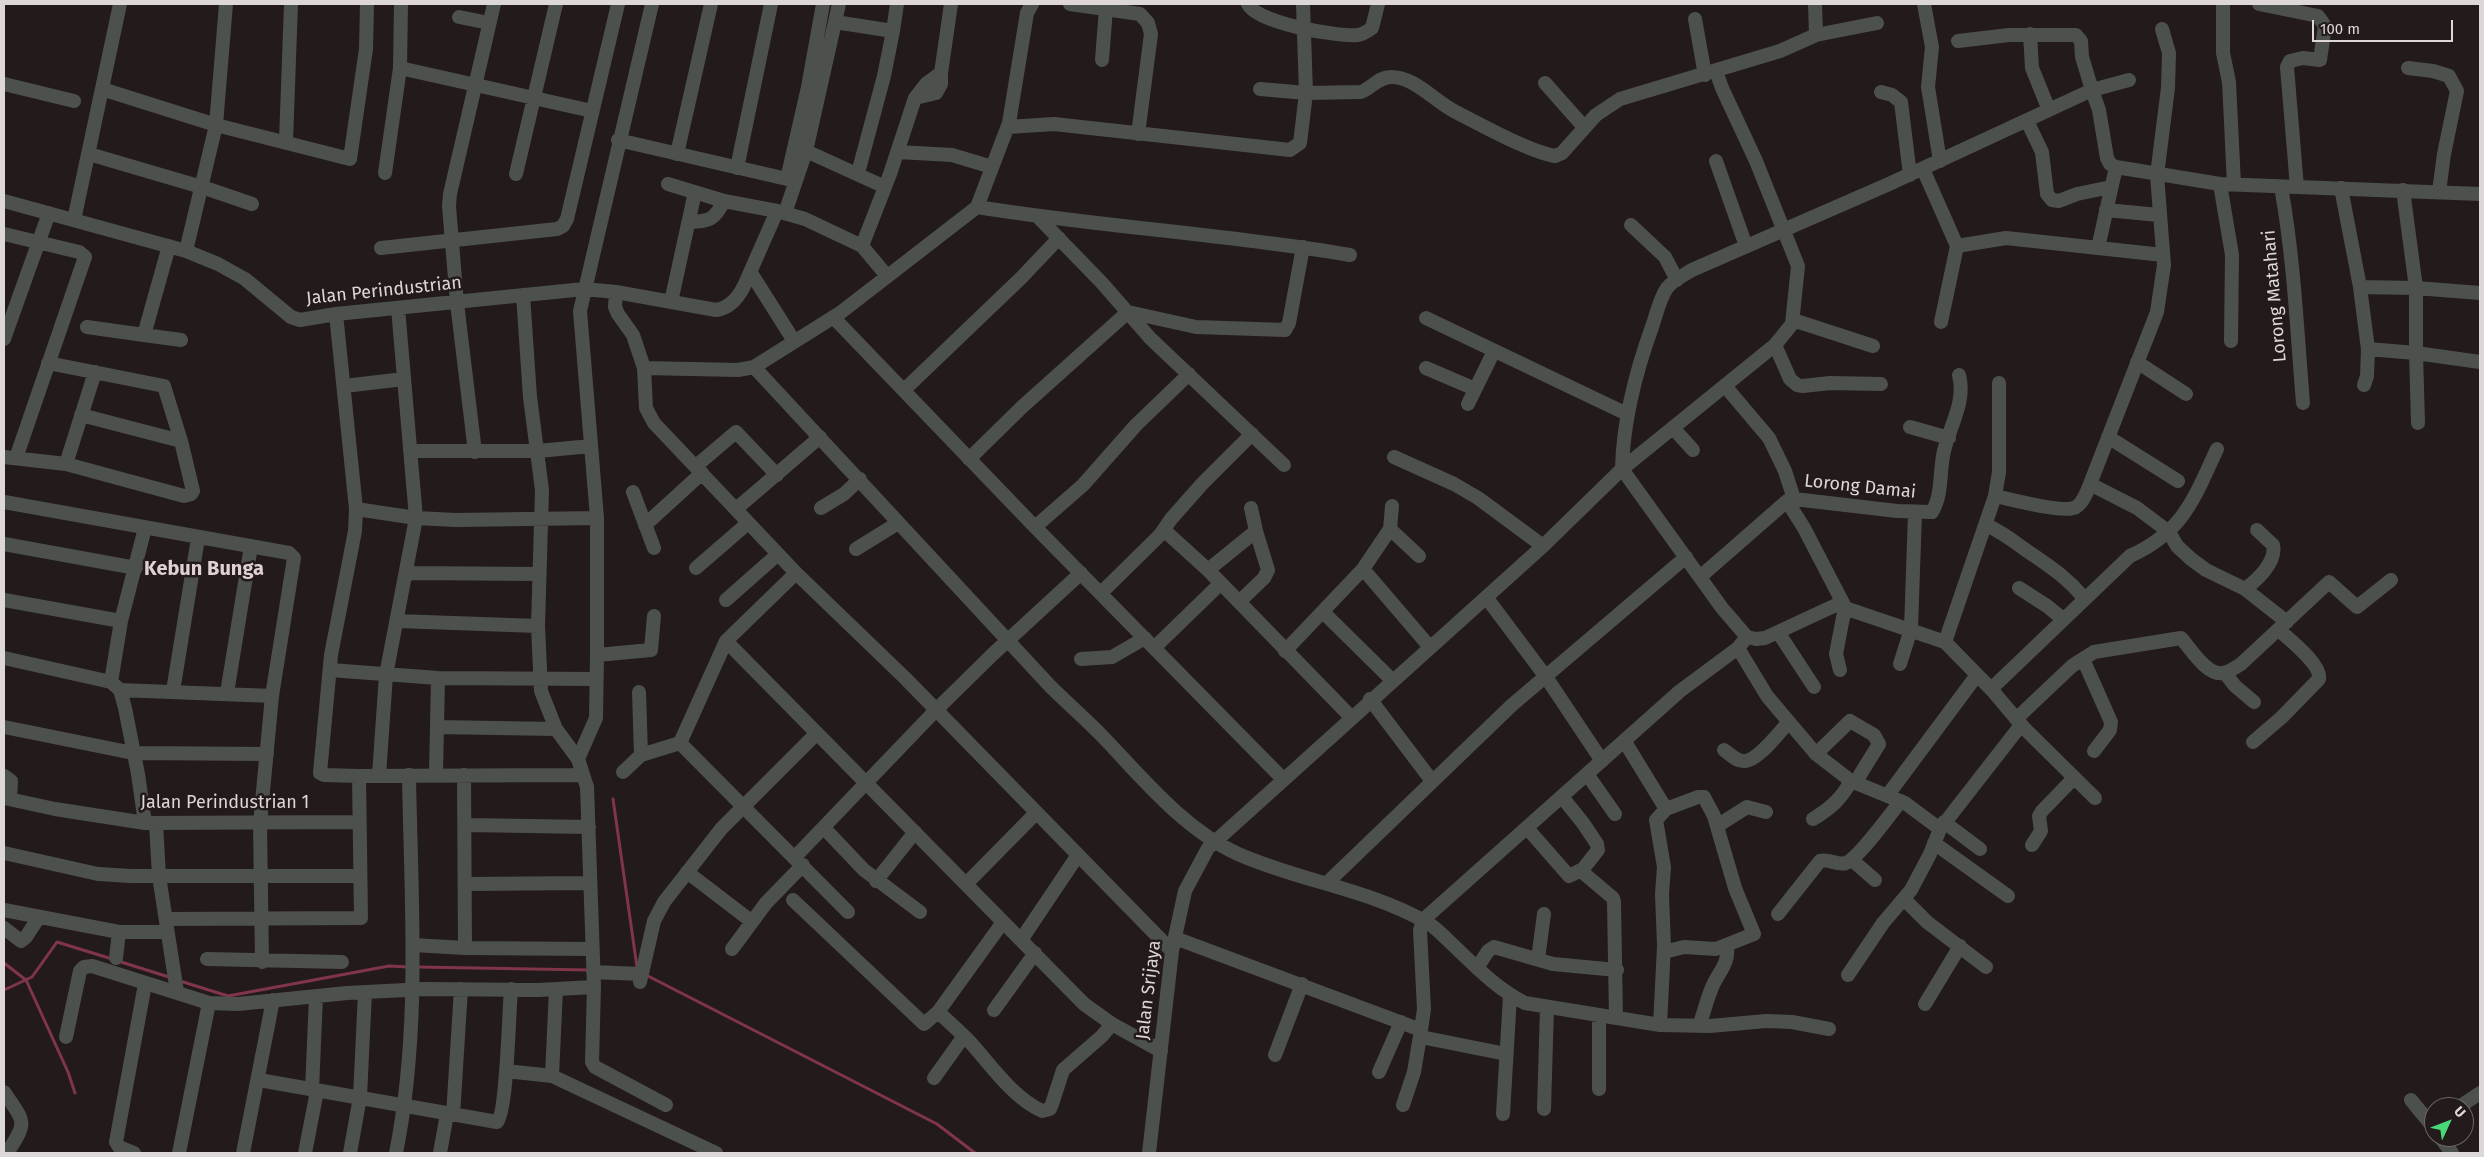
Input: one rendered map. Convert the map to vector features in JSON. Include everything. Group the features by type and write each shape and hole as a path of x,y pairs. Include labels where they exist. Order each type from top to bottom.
{"street":[{"path":"74,220 120,4"},
{"path":"186,251 216,125 226,4"},
{"path":"286,141 291,4"},
{"path":"102,89 216,125 286,141 351,159 366,49 367,4"},
{"path":"385,173 400,68 401,4"},
{"path":"475,452 451,242 450,194 494,4"},
{"path":"516,174 556,4"},
{"path":"381,248 451,242 557,229 563,226 567,219 618,4"},
{"path":"578,759 596,718 598,655 598,518 580,311 618,140 652,4"},
{"path":"677,154 711,4"},
{"path":"737,168 771,4"},
{"path":"792,179 823,4"},
{"path":"792,179 806,151 839,4"},
{"path":"858,173 884,76 897,4"},
{"path":"862,246 898,152 915,98 926,84 941,73 951,4"},
{"path":"644,368 738,370 754,367 833,317 978,207 1008,127 1018,78 1027,13 1032,4"},
{"path":"1070,4 1140,14 1148,23 1150,42 1138,134"},
{"path":"1248,4 1255,13 1306,30 1358,35 1367,32 1374,24 1378,4"},
{"path":"1008,127 1054,124 1290,150 1300,142 1306,93 1306,30 1303,4"},
{"path":"1815,4 1816,35"},
{"path":"1924,4 1932,47 1928,87 1940,161"},
{"path":"2222,4 2222,53 2229,82 2227,184 2232,256 2231,341"},
{"path":"2259,4 2318,16 2325,26 2320,60 2295,59 2290,61 2286,67 2297,187"},
{"path":"1102,60 1106,8"},
{"path":"459,17 489,24"},
{"path":"1695,19 1711,72 1722,88 1756,161 1798,266 1793,320 1873,346"},
{"path":"835,22 892,31"},
{"path":"1260,89 1306,93 1361,92 1369,89 1383,78 1402,79 1416,84 1432,98 1454,111 1533,149 1555,156 1562,153 1596,115 1620,99 1780,51 1816,35 1877,23"},
{"path":"1995,496 2073,509 2081,502 2090,484 2156,312 2164,265 2157,175 2168,88 2169,53 2162,29"},
{"path":"1958,40 2030,34 2067,35 2080,38 2082,57 2100,110 2107,158 2110,164 2116,167 2157,175 2227,184 2480,194"},
{"path":"2030,34 2032,68 2049,110"},
{"path":"400,68 592,111"},
{"path":"2408,68 2433,71 2449,76 2457,91 2444,154 2439,192"},
{"path":"2095,798 2019,722 1991,689 1945,642 1836,605 1828,607 1778,632 1756,639 1747,637 1622,469 1622,441 1627,414 1647,339 1662,297 1668,287 1677,280 1692,270 1910,175 2092,90 2129,80"},
{"path":"1545,83 1584,127"},
{"path":"4,84 74,101"},
{"path":"1880,92 1892,95 1901,102 1910,175"},
{"path":"2027,120 2042,152 2047,194 2052,200 2059,201 2077,194 2111,187"},
{"path":"618,140 792,179"},
{"path":"806,151 858,173 885,187"},
{"path":"898,152 952,155 992,167"},
{"path":"89,154 202,187 252,204"},
{"path":"1716,161 1746,246"},
{"path":"2098,248 2116,167"},
{"path":"1923,169 1957,246 1941,322"},
{"name":"Jalan Perindustrian","path":"4,201 186,251 218,264 245,279 290,317 300,320 336,314 584,289 616,292 723,309 739,296 781,212 792,179"},
{"path":"668,184 724,201 781,212 805,219 862,246 887,276"},
{"name":"Lorong Matahari","path":"2281,186 2288,222 2303,403"},
{"path":"2341,188 2360,287 2368,349 2367,376 2364,385"},
{"path":"2403,190 2416,288 2418,423"},
{"path":"671,302 690,222 695,192"},
{"path":"690,222 708,222 717,215 724,201"},
{"path":"978,207 1038,217 1303,247 1350,255"},
{"path":"2106,210 2159,214"},
{"path":"4,339 49,212"},
{"path":"1038,217 1128,312 1150,338 1284,465"},
{"path":"1631,225 1665,256 1677,280"},
{"path":"4,234 79,252 85,257 48,363 10,458 66,464 188,496 192,491 181,440 164,386 48,363"},
{"path":"904,390 1021,278 1058,238"},
{"path":"1957,246 2006,238 2163,255"},
{"path":"144,335 169,246"},
{"path":"1128,312 1196,327 1285,330 1289,323 1303,247"},
{"path":"751,273 794,340"},
{"path":"2360,287 2416,288 2480,293"},
{"path":"616,292 615,307 633,335 644,368 646,408 654,423 796,573 936,710 1078,855 1174,944 1302,984 1401,1022 1421,1033 1506,1054"},
{"path":"523,295 530,397 538,451 542,518 538,626 543,698 556,728 578,759 587,787 593,974 593,1065 666,1105"},
{"path":"379,775 386,675 416,518 398,308"},
{"path":"969,458 1022,407 1128,312"},
{"path":"336,314 356,509 355,531 330,670 320,773 324,775 359,776 436,774 583,775"},
{"path":"833,317 1035,527 1283,779"},
{"path":"1426,318 1627,414"},
{"name":"Jalan Srijaya","path":"1148,1153 1174,944 1185,891 1214,840 1543,546 1622,469 1775,345 1793,320"},
{"path":"87,327 181,340"},
{"path":"1775,345 1790,379 1797,385 1803,386 1830,382 1881,384"},
{"path":"2368,349 2416,353 2480,362"},
{"path":"1468,404 1494,351"},
{"path":"2137,362 2186,394"},
{"path":"754,367 860,479 1006,642 1159,795 1214,840 1238,854 1284,871 1385,902 1423,920 1510,996 1525,1003 1660,1025 1699,1026 1766,1021 1792,1022 1829,1029"},
{"path":"1426,368 1474,389"},
{"path":"66,464 95,372"},
{"path":"1035,527 1083,485 1136,425 1189,374"},
{"name":"Lorong Damai","path":"1700,576 1790,500 1915,513 1930,513 1934,510 1938,498 1944,451 1960,403 1961,384 1959,375"},
{"path":"344,386 404,379"},
{"path":"1945,642 1995,496 1999,472 1999,383"},
{"path":"1725,386 1770,438 1785,471 1790,500 1845,607 1836,654 1840,670"},
{"path":"81,415 181,440"},
{"path":"1910,427 1949,438"},
{"path":"1673,428 1694,450"},
{"path":"645,525 736,432 777,475"},
{"path":"1101,593 1164,530 1202,484 1252,434"},
{"path":"736,509 820,437"},
{"path":"2108,437 2178,481"},
{"path":"410,451 538,451 591,446"},
{"path":"1991,689 2130,556 2153,546 2169,532 2191,505 2217,450"},
{"path":"1394,457 1454,484 1478,498 1543,546"},
{"path":"821,508 844,494 860,479"},
{"path":"2090,484 2137,508 2169,532 2177,546 2191,559 2206,570 2245,589 2283,626 2315,665 2320,674 2319,679 2289,711 2253,742"},
{"path":"633,492 654,548"},
{"path":"4,502 289,553 294,558 272,696 260,823 262,962"},
{"path":"1285,651 1363,569 1390,529 1392,506"},
{"path":"1238,602 1264,578 1268,570 1256,532 1251,508"},
{"path":"356,509 416,518 598,518"},
{"path":"1900,664 1911,629 1915,513"},
{"path":"696,568 748,523"},
{"path":"856,549 898,523"},
{"path":"1986,525 1998,530 2048,564 2068,579 2084,598"},
{"path":"145,528 121,621 115,686 150,823 176,984"},
{"path":"1390,529 1419,556"},
{"path":"1164,530 1208,570 1351,717"},
{"path":"2245,589 2255,581 2274,554 2274,545 2257,530"},
{"path":"1208,570 1256,532"},
{"path":"174,691 198,538"},
{"path":"4,544 136,568"},
{"path":"227,694 251,546"},
{"path":"726,600 778,554"},
{"path":"1326,883 1512,704 1546,678 1686,557"},
{"path":"1363,569 1430,646"},
{"path":"406,573 539,574"},
{"path":"623,772 641,755 680,742 726,641 796,573"},
{"path":"732,949 824,828 936,710 1081,573"},
{"path":"1848,975 1883,923 1911,890 1942,825 2019,722 2072,666 2094,652 2181,638 2206,667 2217,674 2225,673 2241,664 2329,582 2357,607 2391,580"},
{"path":"1081,659 1112,657 1150,643 1221,584"},
{"path":"2019,588 2047,606 2062,619"},
{"path":"1486,597 1546,678 1602,761"},
{"path":"4,600 121,621"},
{"path":"1324,612 1392,680"},
{"path":"598,655 651,650 654,616"},
{"path":"397,622 538,626"},
{"path":"1778,632 1814,687"},
{"path":"1403,1105 1414,1072 1424,1009 1420,930 1423,920 1680,691 1738,648 1747,637"},
{"path":"726,641 1084,1004 1112,1024 1160,1051"},
{"path":"1738,648 1768,696 1816,754 1853,782 1901,801 1980,849"},
{"path":"4,658 115,686 272,696"},
{"path":"2083,659 2111,722 2110,730 2094,751"},
{"path":"330,670 438,678 596,679"},
{"path":"2225,673 2254,702"},
{"path":"1887,796 1977,675"},
{"path":"436,774 438,678"},
{"path":"639,692 641,755"},
{"path":"1370,699 1432,781"},
{"path":"1813,819 1832,807 1842,797 1879,744 1874,736 1855,722 1850,721 1816,754"},
{"path":"1724,750 1736,759 1745,761 1754,757 1790,722"},
{"path":"437,727 556,728"},
{"path":"4,728 133,753 267,754"},
{"path":"66,1037 80,970 84,967 92,966 145,984 176,984 209,1003 238,1004 414,989 556,989 593,974 641,974 659,911 687,872 721,829 817,733"},
{"path":"680,742 848,912"},
{"path":"1625,742 1666,809"},
{"path":"1587,774 1616,814"},
{"path":"396,1153 405,1106 414,989 409,775"},
{"path":"464,775 466,825 465,948"},
{"path":"4,776 11,781 7,798"},
{"path":"4,910 119,932 167,926 261,920 360,919 359,776"},
{"path":"2032,845 2041,831 2039,816 2042,811 2074,778"},
{"path":"1527,828 1565,873 1569,876 1581,871 1596,855 1597,844 1562,796"},
{"path":"1660,1025 1664,952 1662,894 1664,867 1656,820 1666,809 1694,798 1704,797 1718,826 1735,888 1754,934 1716,949 1684,947 1664,952"},
{"name":"Jalan Perindustrian 1","path":"7,798 55,809 150,823 359,822"},
{"path":"1778,914 1820,861 1824,860 1838,864 1852,860 1901,801"},
{"path":"1718,826 1747,807 1766,812"},
{"path":"966,884 1036,813"},
{"path":"466,825 588,827"},
{"path":"824,828 876,881 920,912"},
{"path":"876,881 915,832"},
{"path":"1934,843 2008,896"},
{"path":"4,853 98,874 159,876 360,876"},
{"path":"1021,940 1078,855"},
{"path":"1852,860 1875,880"},
{"path":"1581,871 1613,898 1614,902 1613,943 1617,970 1616,1018"},
{"path":"687,872 751,922"},
{"path":"466,884 589,884"},
{"path":"1904,899 1926,922 1986,967"},
{"path":"793,900 922,1023 926,1024 938,1012 1003,922"},
{"path":"1538,959 1544,914"},
{"path":"4,928 21,941 26,938 39,917"},
{"path":"116,958 119,932"},
{"path":"413,945 465,948 592,949"},
{"path":"1699,1026 1713,985 1726,965 1728,957 1727,946"},
{"path":"1926,1004 1960,946"},
{"path":"1477,968 1488,951 1494,948 1553,964 1617,970"},
{"path":"994,1010 1035,953"},
{"path":"207,959 262,962 342,962"},
{"path":"134,1153 119,1147 116,1142 145,984"},
{"path":"1275,1055 1302,984"},
{"path":"440,1153 450,1115 461,989"},
{"path":"259,1080 450,1115 498,1121 501,1116 506,1071 510,989"},
{"path":"552,1076 556,989"},
{"path":"350,1153 360,1097 364,992"},
{"path":"305,1153 315,1090 316,996"},
{"path":"1503,1114 1510,996"},
{"path":"243,1153 259,1080 273,1000"},
{"path":"180,1153 209,1003"},
{"path":"1544,1109 1547,1008"},
{"path":"938,1012 964,1036 1029,1105 1046,1111 1052,1104 1063,1070 1102,1036 1112,1024"},
{"path":"1599,1016 1599,1090"},
{"path":"1379,1072 1401,1022"},
{"path":"934,1078 964,1036"},
{"path":"506,1071 552,1076 716,1153"},
{"path":"4,1092 22,1120 23,1125 21,1132 7,1153"},
{"path":"2411,1100 2424,1116"}],"waterway":[{"path":"613,799 637,967"},
{"path":"4,990 32,977 57,942 112,959"},
{"path":"118,961 172,978"},
{"path":"4,963 26,980 68,1072 75,1093"},
{"path":"180,981 228,996 389,966 409,967"},
{"path":"418,967 589,970"},
{"path":"646,975 937,1124 975,1153"}],"district":[{"name":"Kebun Bunga","path":"204,569"}]}
